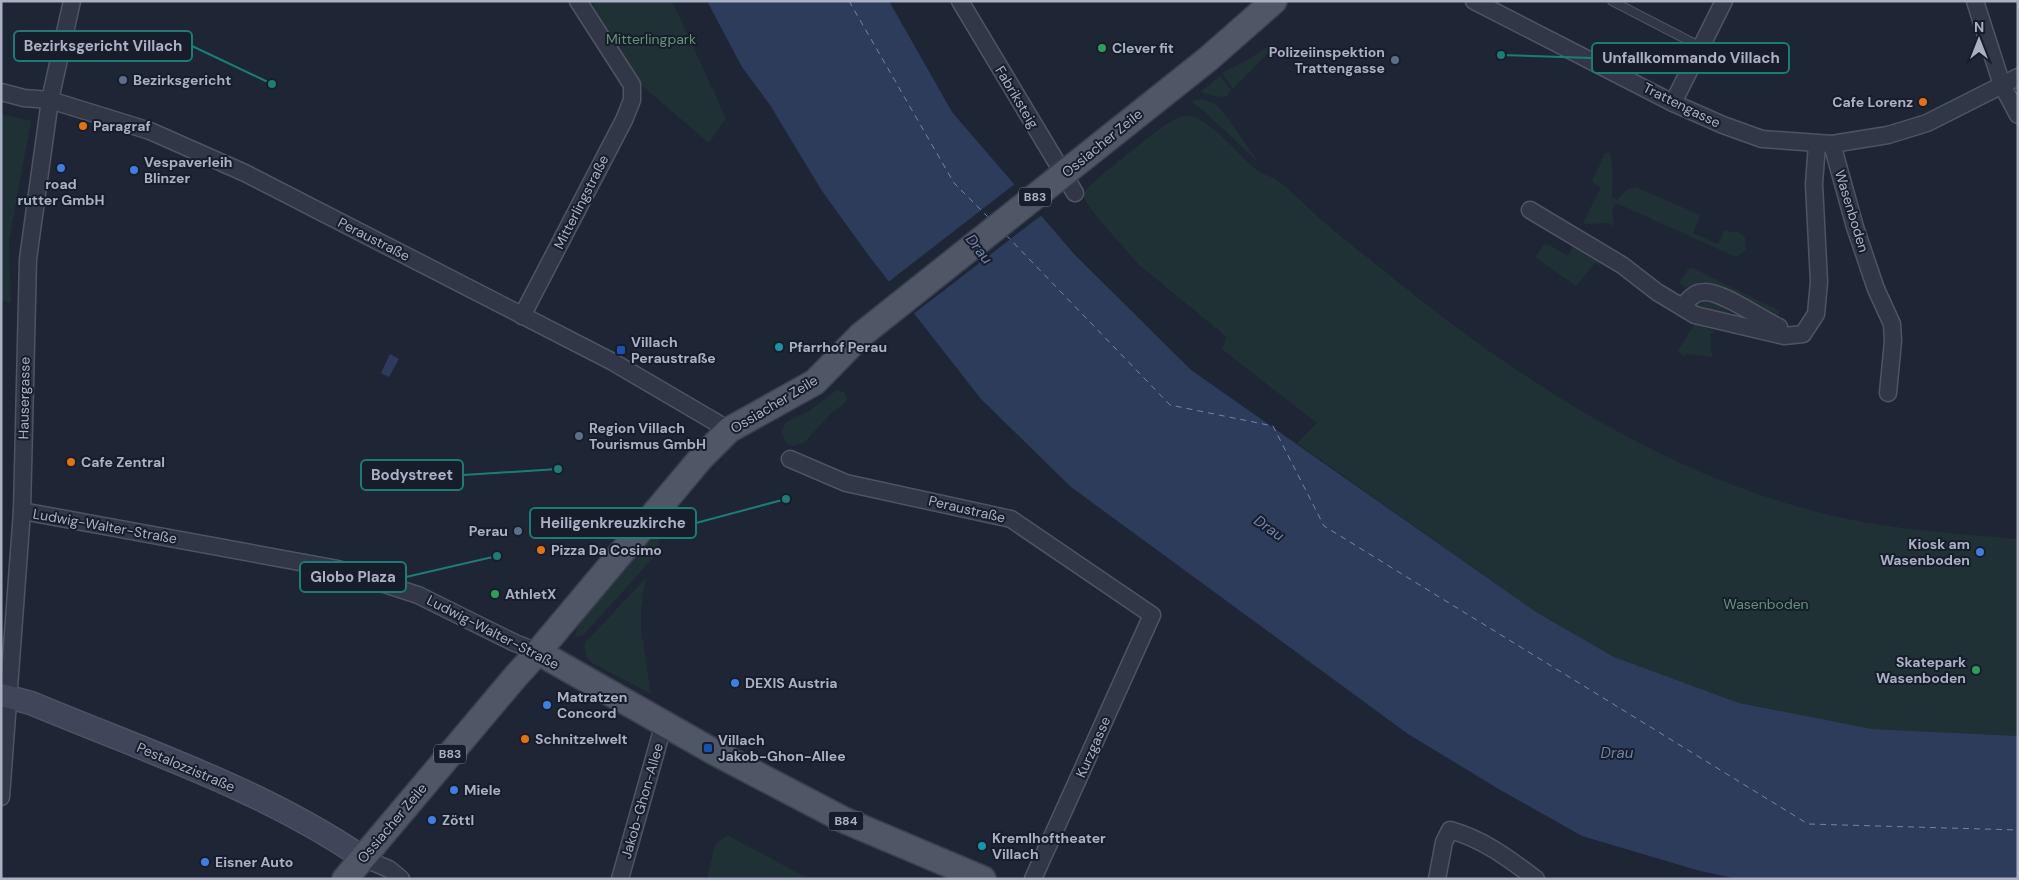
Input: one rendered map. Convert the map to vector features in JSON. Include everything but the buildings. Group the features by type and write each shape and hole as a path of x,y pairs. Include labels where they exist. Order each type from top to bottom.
{"main road":[{"name":"Ossiacher Zeile","path":"344,879 701,458 729,430 815,382 861,335 1208,58 1274,1"},
{"name":"Ludwig-Walter-Straße","path":"538,652 735,763 846,821 944,867 983,879"},
{"name":"Pestalozzistraße","path":"5,696 31,704 221,780 269,803 363,858"}],"street":[{"name":"Hausergasse","path":"1,797 5,696 22,511 28,259 50,100 72,1"},
{"name":"Mitterlingstraße","path":"522,316 624,120 632,100 632,85 578,1"},
{"name":"Fabriksteig","path":"960,1 1075,193"},
{"name":"Trattengasse","path":"1474,1 1673,103 1762,140 1825,144 1888,135 1927,123 2018,77"},
{"path":"1673,103 1724,1"},
{"path":"1975,1 2002,85 2018,115"},
{"name":"Peraustraße","path":"1,92 24,98 50,100 150,131 245,172 613,362 729,430"},
{"path":"1530,210 1622,265 1657,292 1695,315 1784,336 1803,334 1816,314 1819,282 1814,184 1825,144"},
{"name":"Wasenboden","path":"1825,144 1876,289 1892,324 1893,341 1888,393"},
{"path":"1682,307 1693,295 1705,292 1723,296 1759,318 1794,334"},
{"name":"Peraustraße","path":"790,459 846,483 1011,518 1152,615"},
{"name":"Ludwig-Walter-Straße","path":"22,511 338,569 418,596 538,652"},
{"name":"Kurzgasse","path":"1033,879 1152,615"},
{"name":"Jakob-Ghon-Allee","path":"620,879 664,723"},
{"path":"1437,879 1444,842 1450,830 1469,835 1502,853 1536,879"},
{"path":"363,858 389,869 401,879"}],"lane":[{"path":"1612,1 1701,47"}],"green space":[{"name":"Mitterlingpark","path":"582,1 672,1 726,118 709,143 638,82"},
{"path":"1272,43 1274,45 1272,49 1233,89 1222,73 1249,59"},
{"path":"1220,76 1231,90 1227,96 1218,97 1200,92"},
{"path":"1203,99 1215,104 1225,114 1258,162 1192,102"},
{"path":"1,114 31,121 9,240 11,303 1,300"},
{"name":"Wasenboden","path":"1191,116 1209,125 1256,169 1283,185 1344,239 1482,346 1586,414 1641,444 1697,470 1755,493 1814,511 1890,526 2018,539 2018,736 1872,729 1739,703 1614,657 1536,612 1297,443 1317,423 1222,349 1227,337 1139,265 1096,216 1081,194 1105,172 1162,127 1179,117"},
{"path":"1605,153 1610,153 1613,172 1612,197 1617,200 1628,189 1636,187 1700,215 1693,233 1718,244 1724,230 1730,232 1737,231 1745,237 1746,250 1736,257 1616,203 1612,209 1614,226 1608,223 1583,223 1601,187 1592,182"},
{"path":"1574,244 1601,262 1599,265 1595,263 1576,286 1535,257 1544,245 1549,245 1568,256"},
{"path":"1693,268 1780,311 1778,318 1722,287 1703,283 1686,288 1679,283 1688,269"},
{"path":"1708,300 1743,321 1718,317 1694,306 1697,303"},
{"path":"1695,324 1715,331 1710,334 1712,357 1686,354 1684,357 1678,350"},
{"path":"837,390 845,393 847,401 830,414 804,443 792,446 786,443 781,432 786,422 806,413"},
{"path":"658,532 661,534 658,549 653,558 583,635 575,637 579,626 598,599"},
{"path":"646,578 641,607 641,629 651,694 594,664 587,658 585,653 585,643"},
{"path":"727,835 809,879 707,879 715,845"}],"water":[{"name":"Drau","path":"707,1 889,1 952,112 1074,254 1191,370 1536,612 1614,657 1739,703 1872,729 2018,736 2018,879 1738,879 1700,871 1582,836 1497,788 1408,734 1071,487 981,399 869,256 822,191 770,105 742,67"},
{"path":"390,354 399,359 389,377 381,373"}],"pier":[{"path":"1016,183 1043,214 912,315 887,283"}],"ferry route":[{"path":"849,1 954,183 989,218"},
{"path":"1006,235 1170,405 1273,426 1324,526 1808,824 2018,830"}],"place":[{"name":"Clever fit","path":"1102,48"},
{"name":"Unfallkommando Villach","path":"1501,55"},
{"name":"Polizeiinspektion Trattengasse","path":"1395,60"},
{"name":"Bezirksgericht","path":"123,80"},
{"name":"Bezirksgericht Villach","path":"272,84"},
{"name":"Cafe Lorenz","path":"1923,102"},
{"name":"Paragraf","path":"83,126"},
{"name":"road rutter GmbH","path":"61,168"},
{"name":"Vespaverleih Blinzer","path":"134,170"},
{"name":"Pfarrhof Perau","path":"779,347"},
{"name":"Villach Peraustraße","path":"621,350"},
{"name":"Region Villach Tourismus GmbH","path":"579,436"},
{"name":"Cafe Zentral","path":"71,462"},
{"name":"Bodystreet","path":"558,469"},
{"name":"Heiligenkreuzkirche","path":"786,499"},
{"name":"Perau","path":"518,531"},
{"name":"Pizza Da Cosimo","path":"541,550"},
{"name":"Kiosk am Wasenboden","path":"1980,552"},
{"name":"Globo Plaza","path":"497,556"},
{"name":"AthletX","path":"495,594"},
{"name":"Skatepark Wasenboden","path":"1976,670"},
{"name":"DEXIS Austria","path":"735,683"},
{"name":"Matratzen Concord","path":"547,705"},
{"name":"Schnitzelwelt","path":"525,739"},
{"name":"Villach Jakob-Ghon-Allee","path":"708,748"},
{"name":"Miele","path":"454,790"},
{"name":"Zöttl","path":"432,820"},
{"name":"Kremlhoftheater Villach","path":"982,846"},
{"name":"Eisner Auto","path":"205,862"}]}
